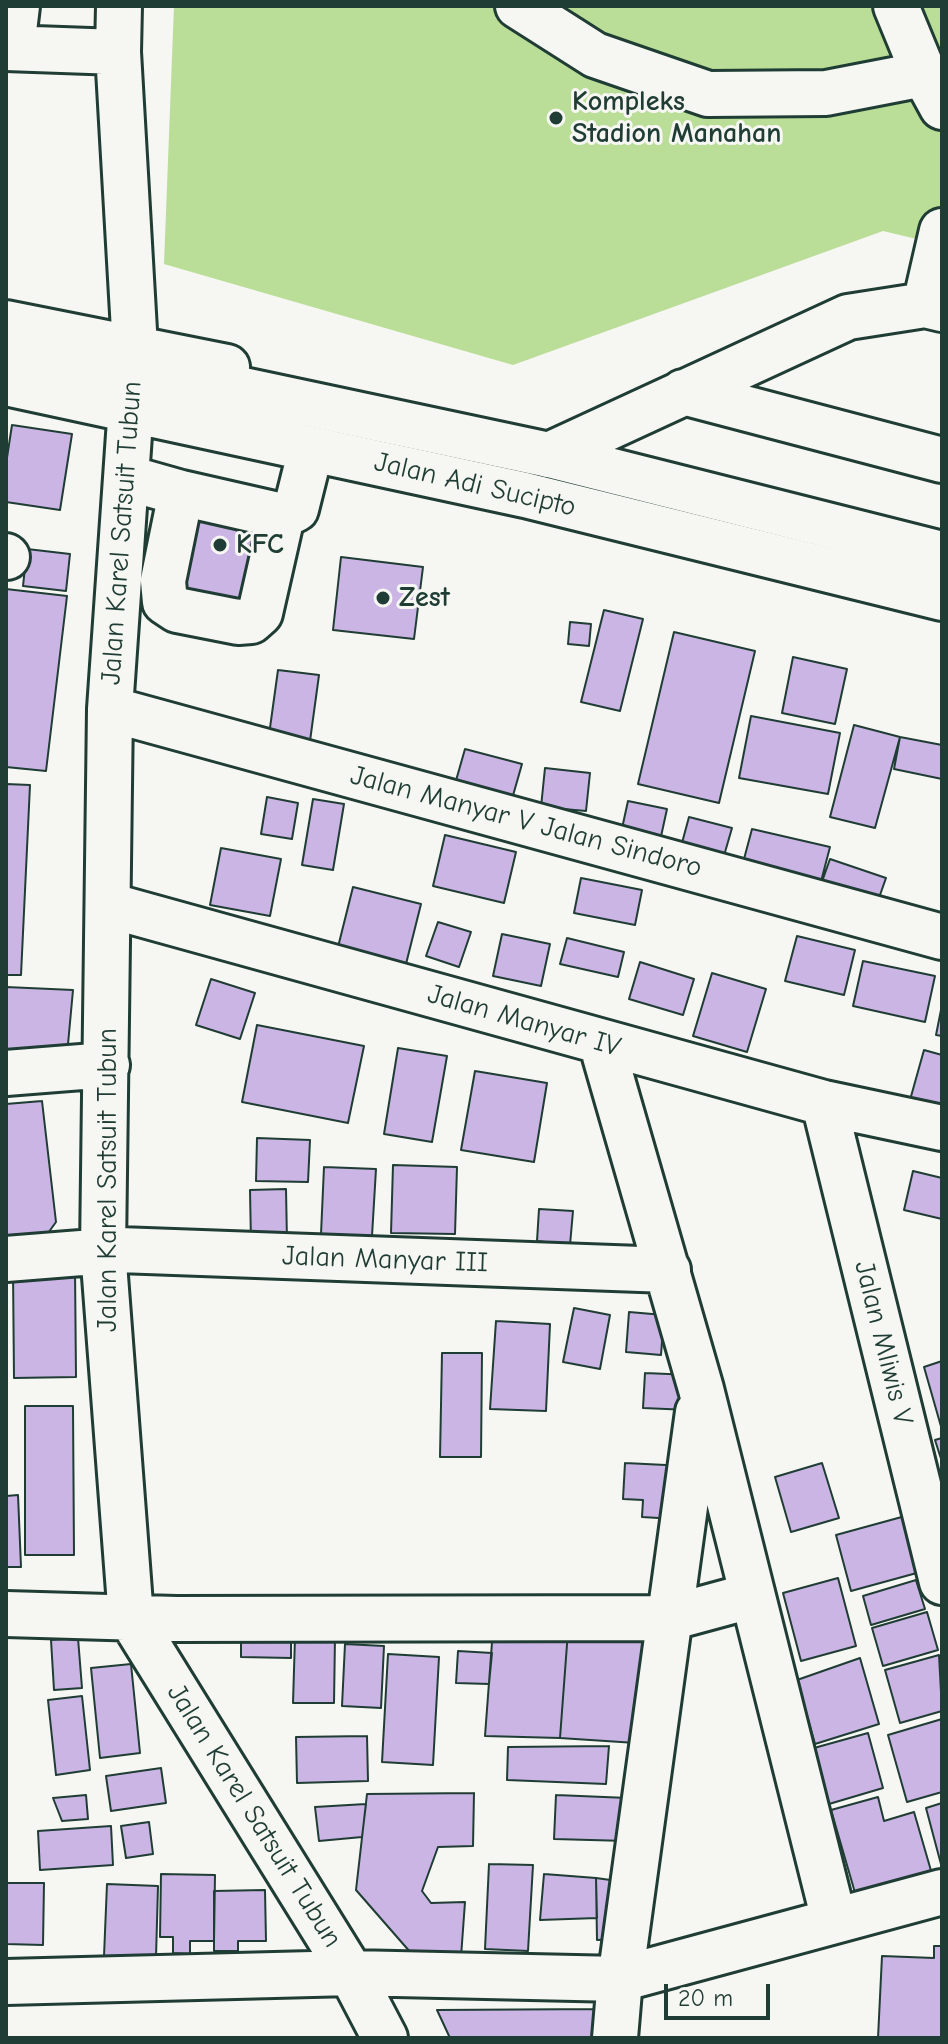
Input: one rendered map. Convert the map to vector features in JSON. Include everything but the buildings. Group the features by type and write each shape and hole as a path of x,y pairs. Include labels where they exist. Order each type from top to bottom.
{"street":[{"path":"17,6 9,48 118,52"},
{"name":"Jalan Karel Satsuit Tubun","path":"119,6 118,52 133,378 110,709 103,1250 131,1618 351,1973 385,2038"},
{"path":"518,6 595,55 708,94 933,90 896,6"},
{"path":"558,470 683,392 848,317 934,307 942,231"},
{"name":"Jalan Adi Sucipto","path":"6,323 311,449 460,469 558,470 942,533"},
{"name":"Jalan Adi Sucipto","path":"6,352 133,378 175,400 460,469"},
{"name":"Jalan Adi Sucipto","path":"6,383 182,377 558,470 942,554"},
{"path":"683,392 942,460"},
{"path":"181,493 163,581 165,602 177,610 238,622 251,621 260,613 311,449"},
{"name":"Jalan Adi Sucipto","path":"558,470 675,521 796,550 942,575"},
{"path":"128,478 181,493 289,512 304,522 282,616"},
{"name":"Jalan Adi Sucipto","path":"796,550 942,598"},
{"name":"Jalan Manyar V Jalan Sindoro","path":"110,709 942,937"},
{"name":"Jalan Manyar IV","path":"108,905 824,1103 942,1128"},
{"path":"605,1056 701,1389 750,1596 834,1920"},
{"path":"6,1073 107,1065"},
{"name":"Jalan Mliwis V","path":"824,1103 942,1582"},
{"name":"Jalan Manyar III","path":"6,1259 103,1250 668,1270"},
{"path":"615,2038 620,1976 701,1389"},
{"path":"6,1614 131,1618 669,1618 750,1596"},
{"path":"6,1982 351,1973 620,1976 942,1892"}],"green space":[{"name":"Kompleks Stadion Manahan","path":"174,6 942,6 942,245 883,231 513,365 164,264"}],"place":[{"name":"Kompleks Stadion Manahan","path":"556,118"},
{"name":"KFC","path":"220,545"},
{"name":"Zest","path":"383,598"}]}
